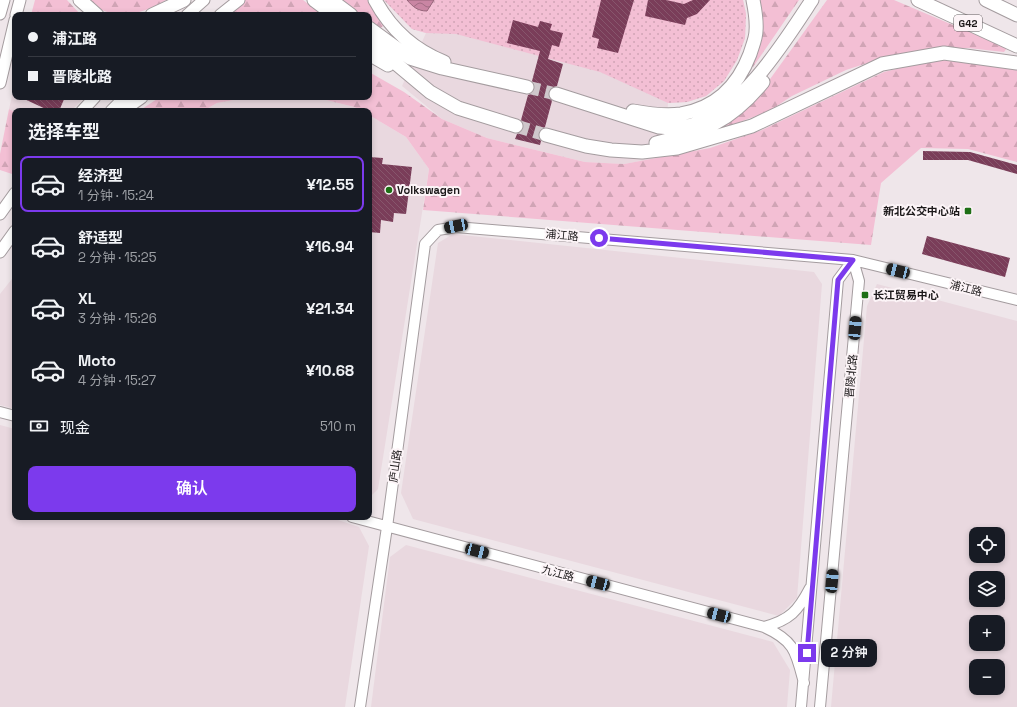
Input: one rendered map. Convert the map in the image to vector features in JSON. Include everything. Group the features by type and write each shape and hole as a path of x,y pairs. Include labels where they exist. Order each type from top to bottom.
{"highway":[{"path":"80,0 94,12"},
{"path":"158,12 184,0"},
{"path":"314,0 330,12"},
{"path":"331,0 347,12"},
{"path":"375,0 389,23 410,42 437,59 475,75"},
{"path":"586,103 657,115 686,113 712,104 740,77 747,61 756,32 754,0"},
{"path":"556,94 659,127 675,128 693,125 726,108 758,76 812,0"},
{"path":"611,150 643,147 695,133 717,124 734,112 748,100 764,80 821,0"},
{"name":"G42","path":"918,0 1017,46"},
{"name":"G42","path":"986,0 1017,15"},
{"path":"372,30 410,58 527,87"},
{"path":"372,44 430,92"},
{"path":"546,135 586,146 611,150 642,152 677,148 752,126 882,64 944,53 1017,63"},
{"path":"372,56 458,108 516,126"},
{"path":"124,108 136,100"}],"main road":[{"path":"0,14 4,0"},
{"path":"17,12 20,0"},
{"path":"190,12 204,0"},
{"path":"224,12 239,0"},
{"path":"0,83 12,33"},
{"path":"85,108 92,100"},
{"path":"114,108 122,100"},
{"path":"0,214 12,197"},
{"path":"0,252 12,235"}],"street":[{"name":"浦江路","path":"438,230 456,226 853,260 1017,300"},
{"name":"庐山路","path":"360,707 387,527 425,244 438,230"},
{"name":"晋陵北路","path":"801,707 813,584 838,280 853,260"},
{"name":"晋陵北路","path":"820,707 859,281 853,260"},
{"path":"0,412 12,415"},
{"name":"九江路","path":"362,520 764,627 781,635 793,649 804,683"},
{"path":"764,627 780,623 793,615 813,584"}],"shaded area":[{"path":"384,0 743,0 746,14 745,38 737,60 724,81 706,96 687,102 668,103 664,157 624,164 585,162 487,138 442,119 402,86 426,33 412,29"},
{"path":"12,96 12,100 82,100 74,108 12,108 12,110 9,109"},
{"path":"234,100 326,100 356,108 208,108 217,103"},
{"path":"372,117 406,137 429,169 378,489 372,495"},
{"path":"453,234 814,272 822,284 797,598 779,616 413,519 401,493 438,243"},
{"path":"12,279 12,408 0,405 0,294"},
{"path":"877,284 1017,321 1017,707 831,707 867,306"},
{"path":"0,425 12,428 12,520 338,520 359,527 369,546 345,707 0,707"},
{"path":"406,545 773,642 790,670 787,707 371,707 390,557"}],"green space":[{"path":"35,0 67,0 78,12 32,12"},
{"path":"87,0 166,0 140,12 106,12"},
{"path":"245,0 303,0 319,12 230,12"},
{"path":"340,0 369,0 384,25 380,29 372,24 372,12 356,12"},
{"path":"384,0 743,0 746,14 745,38 737,60 724,81 706,96 687,102 668,103 600,72 456,34 426,33 412,29"},
{"path":"757,0 799,0 753,67 749,65"},
{"path":"827,0 894,0 1007,48 1004,52 968,48 933,48 889,56 846,70 792,96 769,111 721,129 718,127 755,100"},
{"path":"944,60 1017,69 1017,162 968,149 921,148 881,183 871,245 423,210 429,169 406,137 372,117 372,108 356,108 326,100 372,100 372,74 404,92 442,119 487,138 585,162 624,164 710,148 762,130 884,72"},
{"path":"156,100 234,100 217,103 208,108 144,108"},
{"path":"9,109 12,110 12,174 0,170 0,154"}],"water":[{"path":"407,0 434,0 427,11 416,8"}],"building":[{"path":"601,0 634,0 618,53 597,48 599,39 592,37"},
{"path":"648,0 666,0 684,4 693,0 710,0 697,14 687,18 685,25 645,16"},
{"path":"513,20 538,27 540,21 552,24 550,30 563,33 559,47 552,45 548,59 563,64 557,86 551,88 548,92 548,96 552,101 545,127 538,133 538,137 541,141 540,145 515,139 517,134 524,128 524,124 521,120 528,95 533,93 535,89 532,81 540,51 507,43"},
{"path":"26,100 64,100 60,108 44,108"},
{"path":"923,151 970,152 1017,165 1017,174 968,160 923,160"},
{"name":"Volkswagen","path":"372,157 383,158 382,164 412,167 406,214 394,213 393,222 381,220 380,233 372,232"},
{"path":"927,236 1010,258 1005,277 922,254"}],"tunnel":[{"path":"527,87 556,94"},
{"path":"516,126 546,135"}],"place":[{"name":"Volkswagen","path":"389,190"},
{"name":"新北公交中心站","path":"968,211"},
{"name":"长江贸易中心","path":"865,295"}],"route":[{"path":"599,238 853,260 838,280 807,653"}]}
